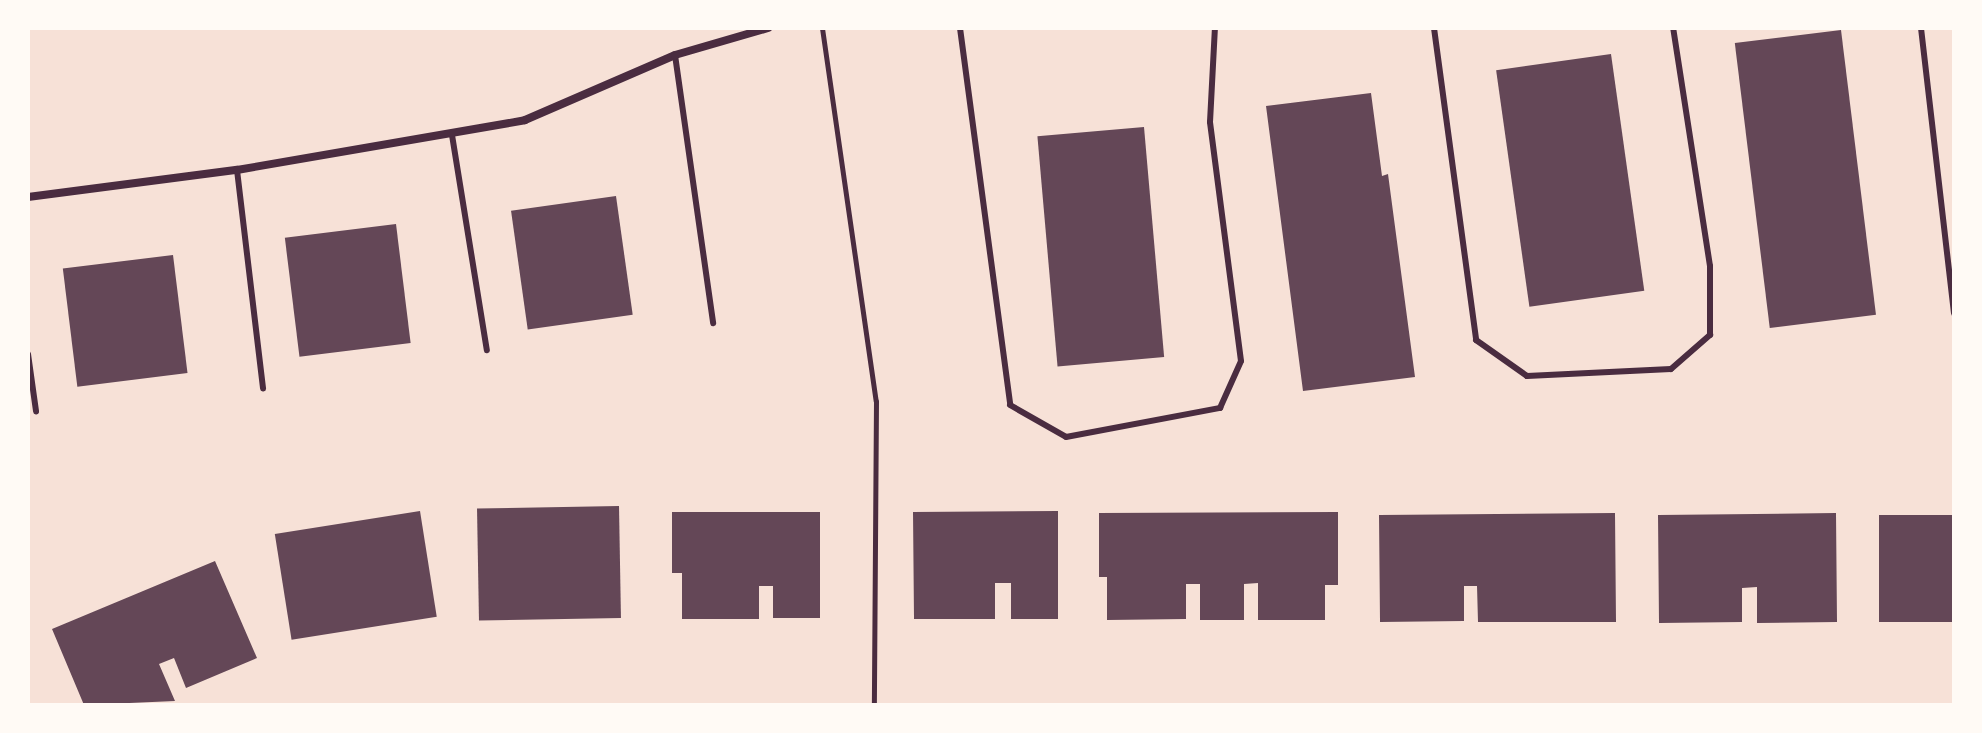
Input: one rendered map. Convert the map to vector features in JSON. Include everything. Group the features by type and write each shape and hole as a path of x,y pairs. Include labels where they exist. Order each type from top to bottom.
{"street":[{"path":"28,197 237,170 525,120 675,55 768,28"}],"lane":[{"path":"960,28 1010,405 1066,437 1220,408 1241,361 1210,122 1215,28"},
{"path":"1434,28 1476,340 1527,376 1671,369 1710,335 1710,266 1673,28"},
{"path":"1921,28 1954,313"},
{"path":"675,55 713,323"},
{"path":"452,135 487,350"},
{"path":"237,170 263,388"},
{"path":"28,354 36,411"}],"path":[{"path":"822,28 876,401 874,705"}],"building":[{"path":"1841,30 1876,315 1770,328 1735,43"},
{"path":"1611,54 1644,291 1529,307 1496,70"},
{"path":"1371,93 1382,176 1388,174 1415,377 1303,391 1266,106"},
{"path":"1144,127 1164,357 1058,366 1037,136"},
{"path":"616,196 633,315 528,330 511,211"},
{"path":"396,224 411,343 299,357 285,238"},
{"path":"173,255 188,373 77,387 63,269"},
{"path":"619,506 621,618 479,620 477,508"},
{"path":"420,511 437,617 292,640 275,534"},
{"path":"1058,511 1058,619 1011,619 1011,583 995,583 995,619 914,619 913,512"},
{"path":"672,512 820,512 820,618 773,618 773,586 759,586 759,619 682,619 682,573 672,573"},
{"path":"1338,512 1338,585 1325,585 1325,620 1258,620 1258,583 1244,584 1244,620 1200,620 1200,584 1186,584 1186,619 1107,620 1107,577 1099,577 1099,513"},
{"path":"1615,513 1616,622 1478,622 1477,586 1464,586 1464,621 1380,622 1379,515"},
{"path":"1836,513 1837,622 1757,623 1757,587 1742,588 1742,622 1659,623 1658,515"},
{"path":"1879,515 1954,515 1954,622 1879,622"},
{"path":"215,561 257,658 186,688 174,658 159,664 175,701 84,705 52,629"}]}
